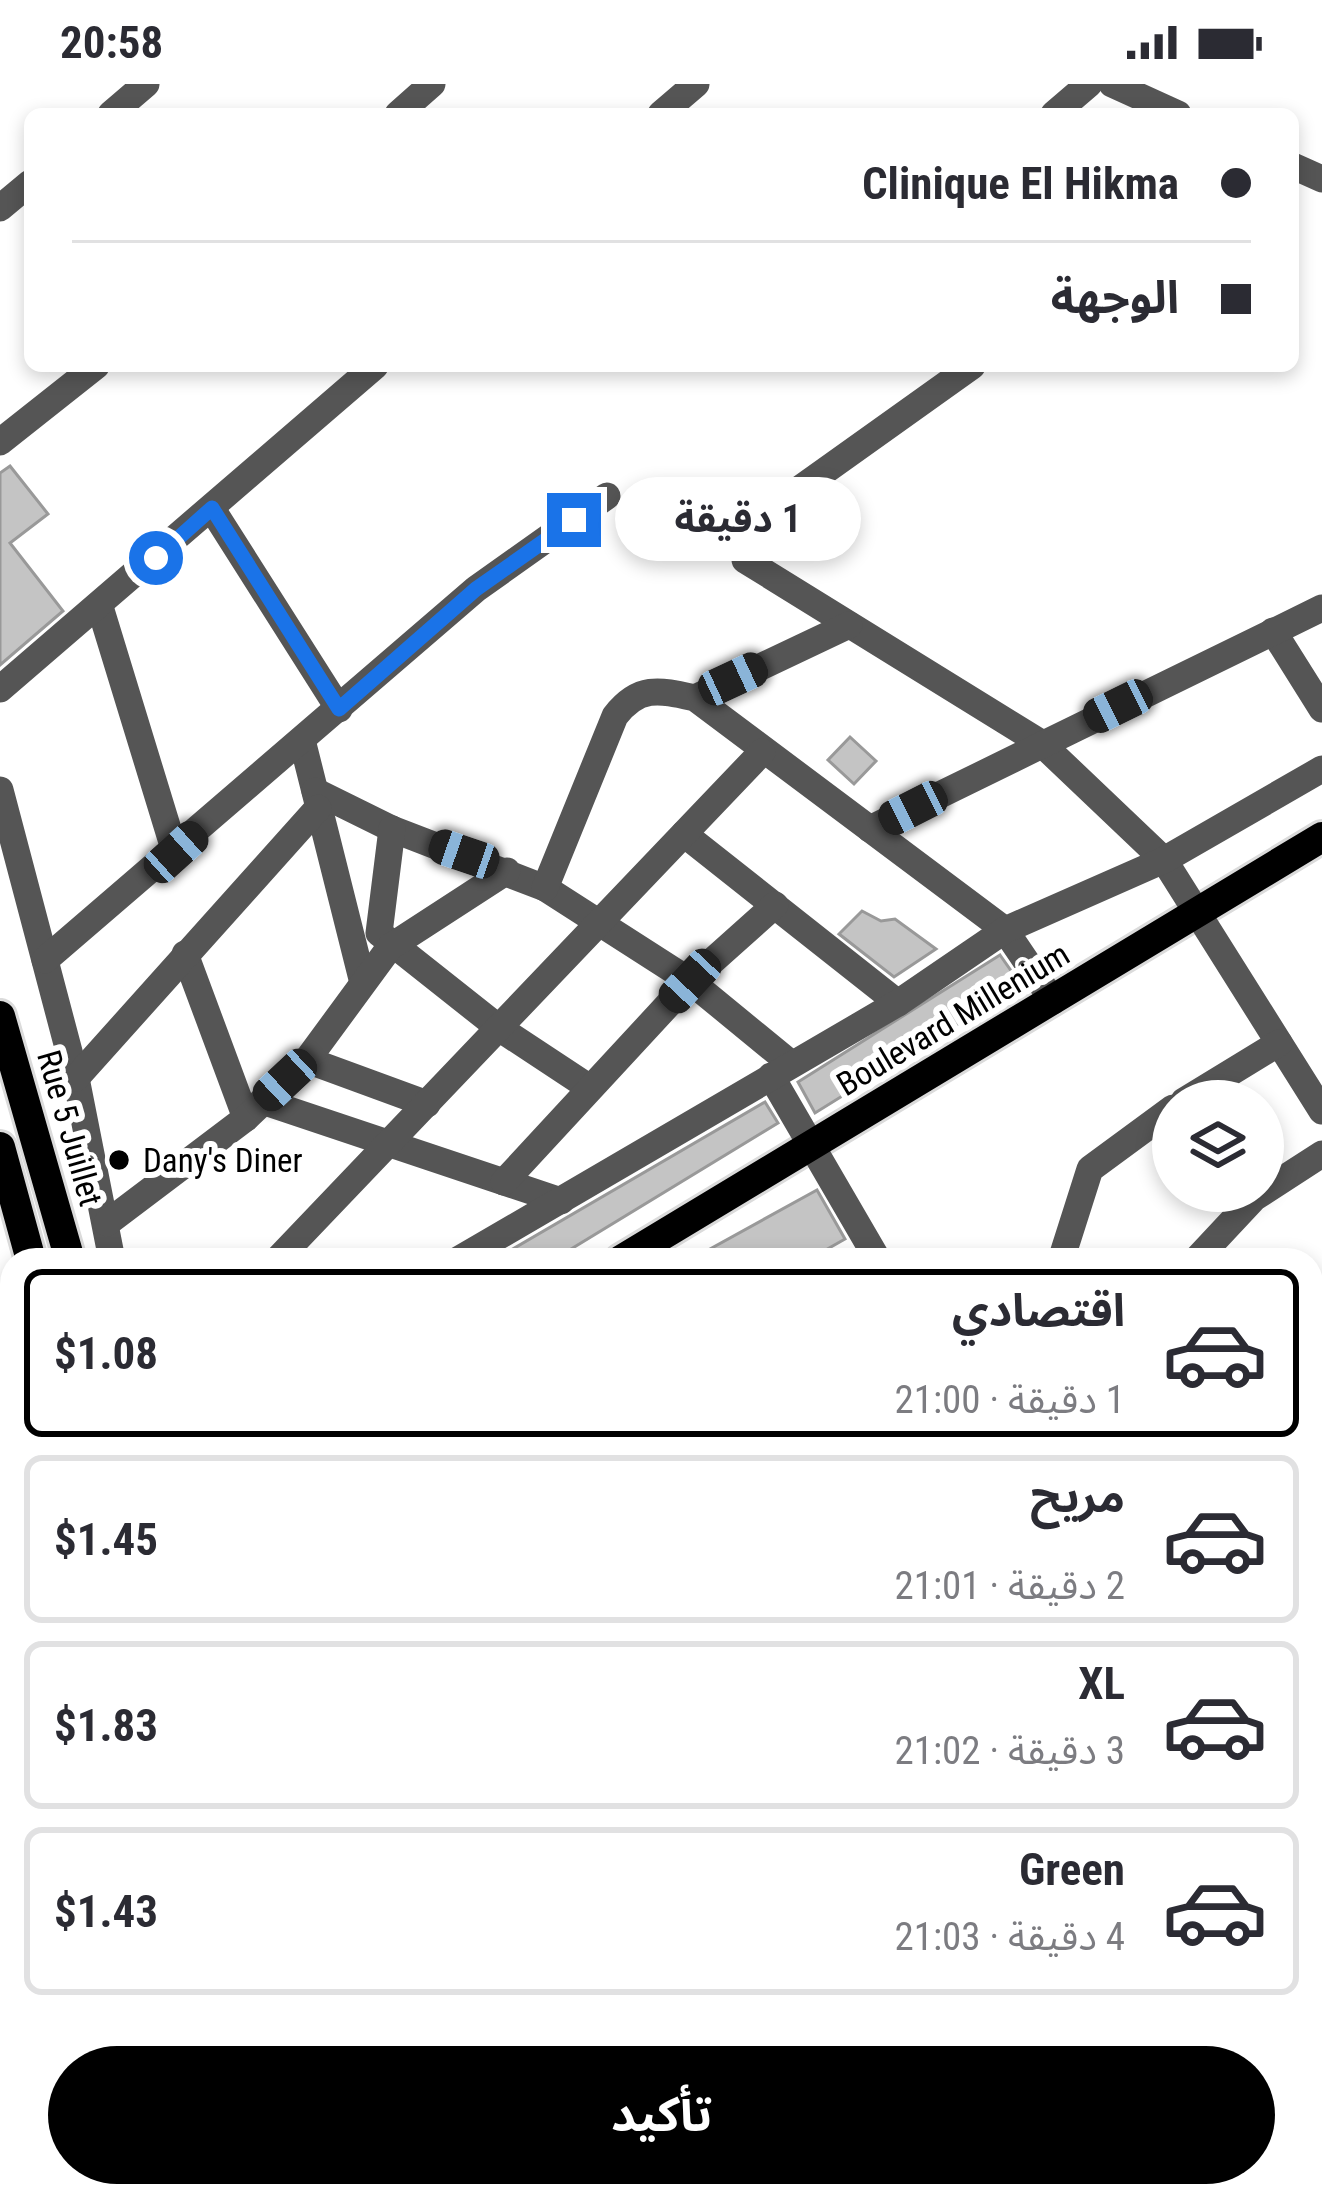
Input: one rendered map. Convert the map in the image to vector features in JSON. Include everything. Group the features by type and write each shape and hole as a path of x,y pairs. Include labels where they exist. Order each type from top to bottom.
{"main road":[{"name":"Boulevard Millenium","path":"641,1248 1322,837"},
{"name":"Rue 5 Juillet","path":"0,1016 67,1248"},
{"path":"0,1148 28,1248"}],"street":[{"path":"405,108 432,84"},
{"path":"664,100 696,84"},
{"path":"1061,108 1089,84"},
{"path":"1112,84 1167,108"},
{"path":"0,208 24,188"},
{"path":"0,442 88,372"},
{"path":"0,688 100,607 367,372"},
{"path":"779,502 963,372"},
{"path":"45,960 176,852 476,589 607,496"},
{"path":"212,508 339,709"},
{"path":"746,560 1041,743 1164,860 1322,1111"},
{"path":"100,607 176,852"},
{"path":"870,830 1322,608"},
{"path":"694,698 849,625"},
{"path":"1273,631 1322,710"},
{"path":"545,889 615,716 629,698 658,690 694,698 1005,930 1052,1001"},
{"path":"302,740 362,979"},
{"path":"289,1248 763,752"},
{"path":"479,1248 898,1003 1005,930 1164,860 1322,769"},
{"path":"0,790 76,1078 110,1248"},
{"path":"316,799 545,889 690,981 780,1070 814,1146 871,1248"},
{"path":"76,1078 316,799"},
{"path":"392,830 377,927 390,947 590,1088"},
{"path":"684,834 898,1003"},
{"path":"107,1223 254,1110 307,1060 362,979 390,947 507,871"},
{"path":"504,1182 690,981 775,905"},
{"path":"185,954 254,1110"},
{"path":"1218,1080 1279,1042"},
{"path":"307,1060 427,1104"},
{"path":"254,1110 388,1145 561,1201"},
{"path":"1065,1248 1090,1169 1152,1123"},
{"path":"1207,1248 1254,1198 1322,1154"}],"building":[{"path":"10,466 48,514 10,543 63,611 0,665 0,473"},
{"path":"850,737 876,761 854,784 828,760"},
{"path":"862,911 881,921 895,919 936,949 894,977 839,934"},
{"path":"1000,955 1021,985 815,1113 798,1082"},
{"path":"765,1102 778,1123 573,1248 515,1248"},
{"path":"817,1190 845,1239 829,1248 712,1248"}],"place":[{"name":"Dany's Diner","path":"119,1160"}],"route":[{"path":"156,558 212,508 273,612 339,709 476,589 574,520"}]}
